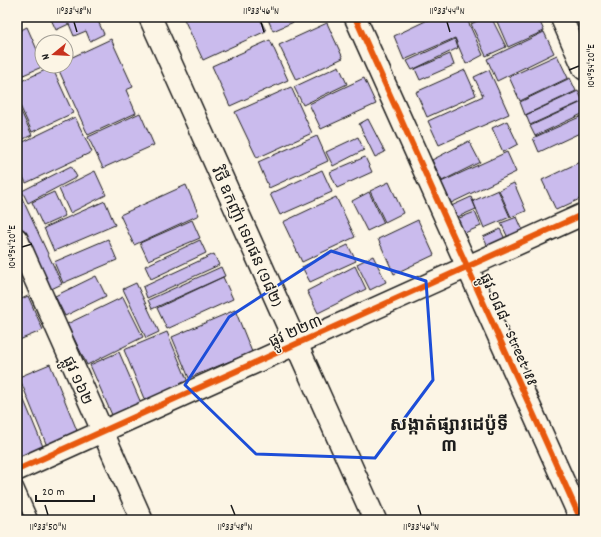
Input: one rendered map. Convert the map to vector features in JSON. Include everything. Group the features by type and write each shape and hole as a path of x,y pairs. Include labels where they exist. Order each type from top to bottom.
{"street":[{"name":"វិថី ឧកញ៉ា ទេពផន (១៨២)","path":"150,17 375,520"},
{"name":"ផ្លូវ ១៨៨ - Street 188","path":"355,17 581,520"},
{"path":"561,17 584,69"},
{"name":"ផ្លូវ ២២៣","path":"17,470 584,214"},
{"name":"ផ្លូវ ១៦២","path":"17,239 142,520"}],"lane":[{"path":"17,486 32,520"}],"highlighted area":[{"path":"331,251 426,281 433,380 375,458 256,454 185,385 229,317"}],"building":[{"path":"50,17 106,17 98,21 104,34 90,41 86,31 74,36 69,24 56,30"},
{"path":"183,17 259,17 266,31 203,60"},
{"path":"267,17 305,17 273,31"},
{"path":"434,17 466,17 483,55 466,64 455,38 404,60 394,36"},
{"path":"485,17 491,17 506,47 486,56 471,24"},
{"path":"495,17 515,17 518,23 532,17 538,17 544,31 508,47"},
{"path":"327,23 343,58 296,80 279,45"},
{"path":"27,27 34,43 34,70 21,76 17,68 17,32"},
{"path":"544,32 554,53 497,81 487,59"},
{"path":"111,39 133,87 126,90 136,113 88,135 61,74 74,74 74,56"},
{"path":"455,39 458,48 412,70 407,61"},
{"path":"270,40 288,80 230,106 212,66"},
{"path":"450,54 454,65 420,80 415,69"},
{"path":"557,55 568,78 520,101 509,77"},
{"path":"339,66 347,84 303,105 294,87"},
{"path":"465,70 476,95 427,117 416,92"},
{"path":"489,70 509,114 439,145 428,121 483,96 474,77"},
{"path":"37,74 55,74 73,113 32,132 17,99 17,83"},
{"path":"364,78 376,104 321,129 309,104"},
{"path":"570,78 576,91 525,115 520,102"},
{"path":"291,87 312,133 257,158 235,112"},
{"path":"578,91 583,101 530,125 526,115"},
{"path":"582,102 584,106 584,113 535,136 530,126"},
{"path":"17,103 32,135 17,142"},
{"path":"140,113 154,145 103,168 88,137"},
{"path":"584,115 584,131 539,152 533,138"},
{"path":"75,117 92,152 26,183 17,164 17,145"},
{"path":"368,119 385,152 375,157 359,124"},
{"path":"507,121 518,144 503,152 492,128"},
{"path":"317,136 328,161 269,188 258,162"},
{"path":"358,137 364,150 333,166 326,152"},
{"path":"469,141 480,162 442,181 432,160"},
{"path":"507,152 516,172 451,203 441,182"},
{"path":"365,157 372,172 337,188 330,172"},
{"path":"584,160 584,197 556,210 542,180"},
{"path":"71,166 77,177 28,203 22,191"},
{"path":"322,170 332,192 280,215 270,194"},
{"path":"95,171 106,195 70,213 59,189"},
{"path":"389,182 403,213 385,222 370,191"},
{"path":"514,183 526,211 511,217 499,190"},
{"path":"186,185 199,215 134,245 120,215"},
{"path":"498,190 510,217 484,228 473,201"},
{"path":"54,192 65,216 43,226 32,202"},
{"path":"369,192 384,223 367,231 352,201"},
{"path":"21,196 62,284 47,291 17,224 17,198"},
{"path":"336,197 355,237 302,262 283,222"},
{"path":"471,197 476,209 453,219 449,207"},
{"path":"105,201 115,225 54,251 44,228"},
{"path":"475,212 481,226 460,235 454,220"},
{"path":"517,217 524,233 509,240 501,223"},
{"path":"192,220 200,238 148,260 140,243"},
{"path":"418,220 434,255 394,274 378,239"},
{"path":"500,229 508,245 491,253 483,237"},
{"path":"108,239 117,260 63,283 54,262"},
{"path":"200,240 206,253 151,279 145,266"},
{"path":"348,245 356,261 310,282 302,267"},
{"path":"214,254 219,265 147,298 143,287"},
{"path":"373,256 386,282 370,290 357,264"},
{"path":"355,266 366,289 318,313 307,291"},
{"path":"221,267 225,276 152,309 148,300"},
{"path":"96,276 106,296 65,316 55,296"},
{"path":"223,277 233,299 167,329 157,308"},
{"path":"136,283 159,332 146,338 123,289"},
{"path":"17,284 22,294 17,296"},
{"path":"28,296 43,330 17,341 17,301"},
{"path":"123,297 143,337 87,365 67,324"},
{"path":"235,310 252,352 189,378 172,337"},
{"path":"167,332 188,382 145,401 124,350"},
{"path":"119,352 141,403 112,415 90,365"},
{"path":"50,364 78,433 47,446 19,377"},
{"path":"21,393 44,449 17,460 17,395"}],"cycle path":[{"path":"355,17 581,520"},
{"path":"17,470 584,214"}],"district":[{"name":"សង្កាត់ផ្សារដេប៉ូទី ៣","path":"449,434"}]}
